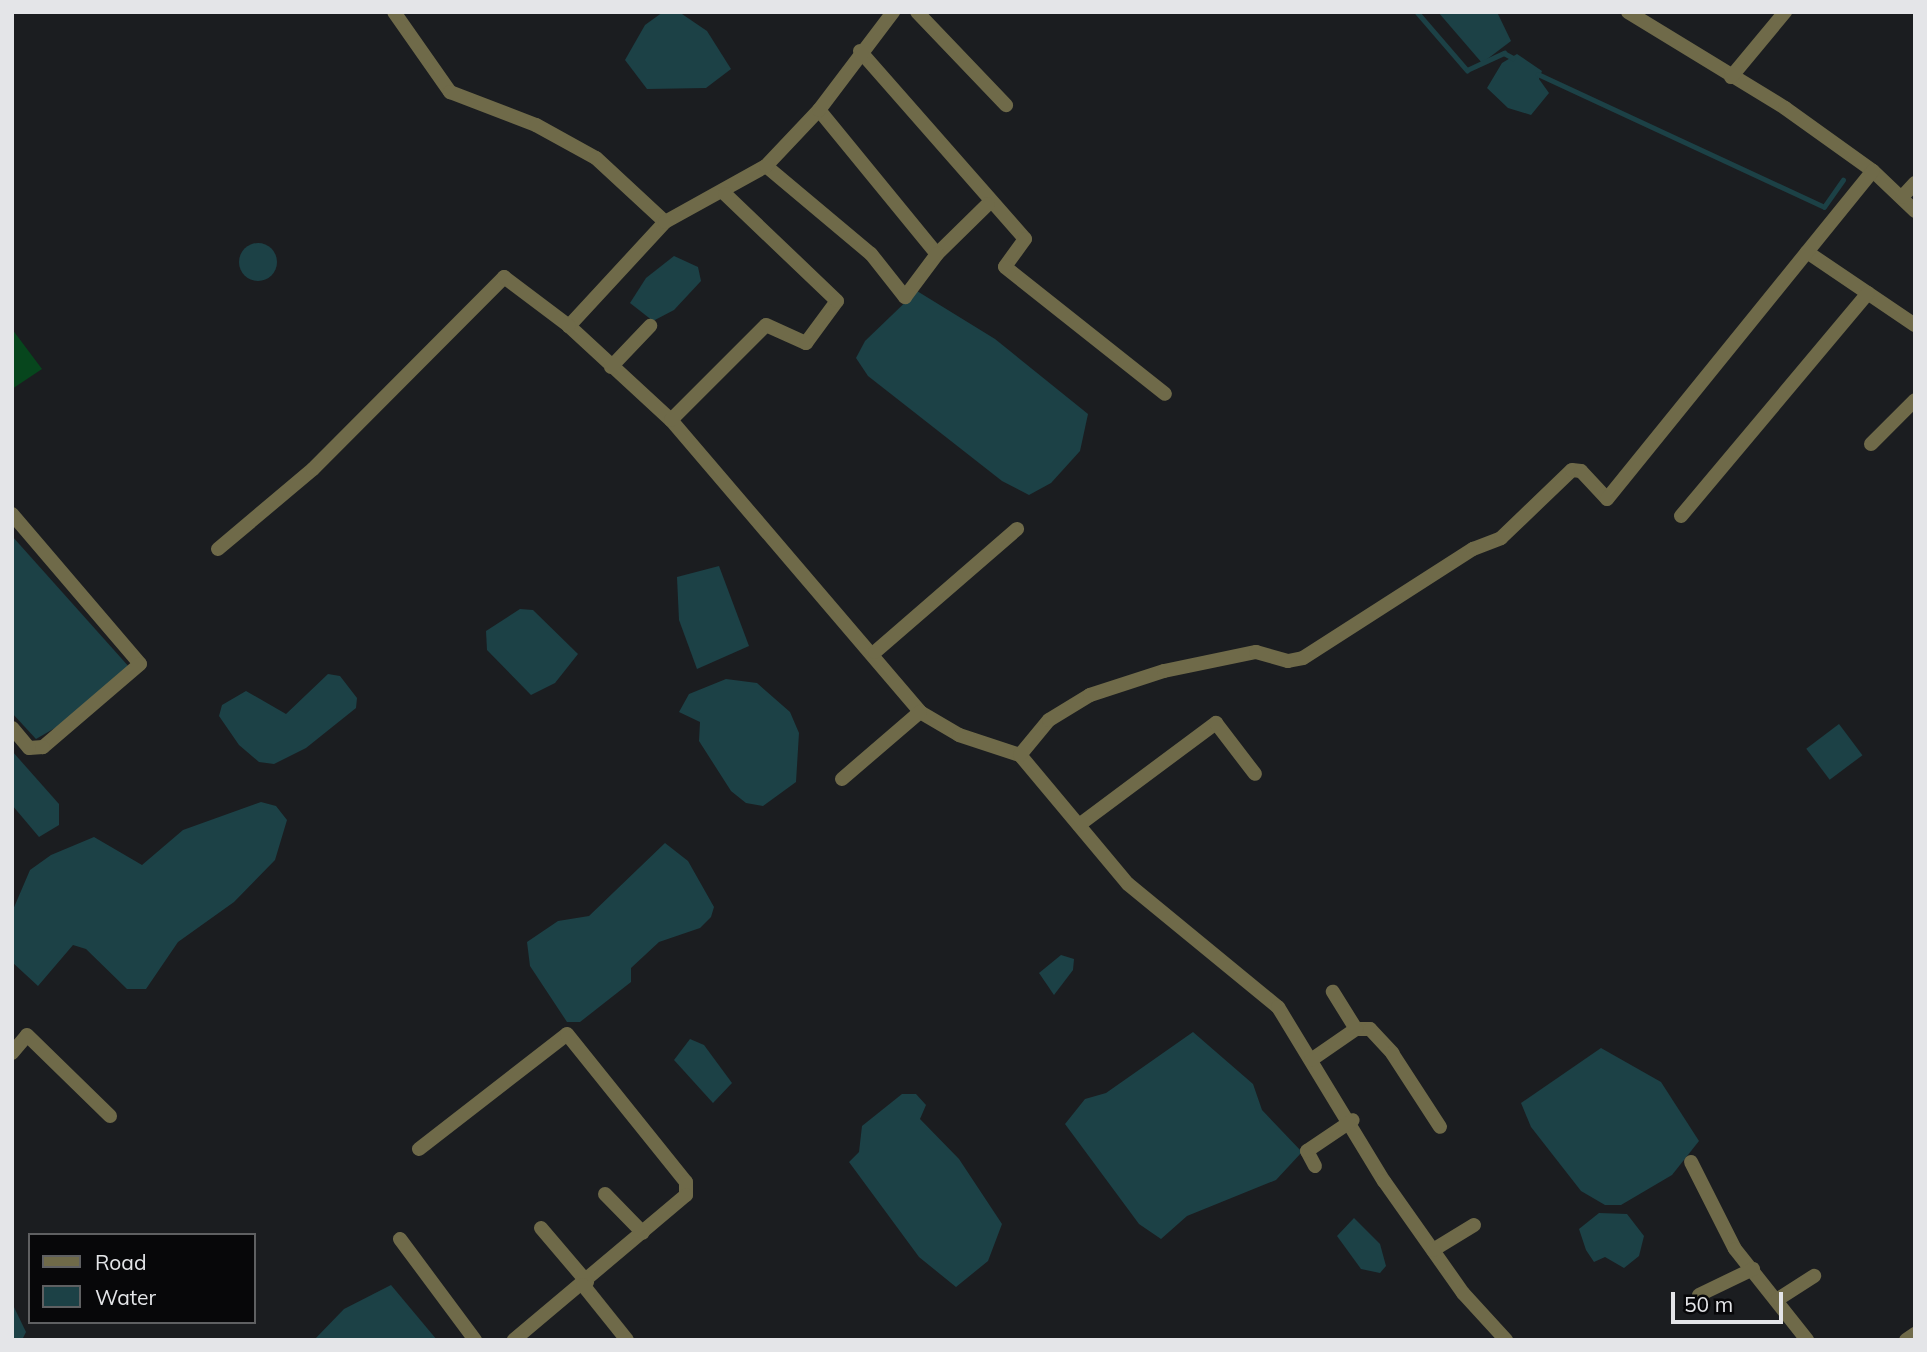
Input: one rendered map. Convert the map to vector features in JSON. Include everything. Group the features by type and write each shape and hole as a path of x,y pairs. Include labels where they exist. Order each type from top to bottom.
{"street":[{"path":"394,12 450,92 536,125 596,158 666,222"},
{"path":"569,326 666,222 725,194 766,166 819,110 860,51 893,12"},
{"path":"916,12 1006,106"},
{"path":"1628,12 1873,171 1915,211"},
{"path":"1731,77 1785,12"},
{"path":"860,51 988,204 1025,239 1005,267 1165,394"},
{"path":"819,110 937,254"},
{"path":"766,166 871,254 905,296 937,254 988,204"},
{"path":"1020,755 1049,720 1090,695 1164,671 1256,652 1288,662 1303,657 1473,549 1501,538 1572,470 1581,471 1607,499 1873,171"},
{"path":"1902,197 1915,183"},
{"path":"671,420 766,325 806,343 837,302 725,194"},
{"path":"1807,252 1915,325"},
{"path":"218,548 313,469 504,277 569,326 671,420 876,652 920,712 959,735 1020,755 1128,884 1278,1007 1353,1121 1384,1181 1433,1250 1506,1340"},
{"path":"1681,516 1868,293"},
{"path":"611,367 650,326"},
{"path":"1871,444 1915,400"},
{"path":"12,513 140,664 43,747 29,748 12,728"},
{"path":"876,652 1017,529"},
{"path":"842,779 920,712"},
{"path":"1079,825 1216,723 1255,774"},
{"path":"1333,992 1356,1028"},
{"path":"1311,1060 1356,1028 1370,1028 1392,1053 1440,1128"},
{"path":"419,1149 567,1034 686,1182 686,1195 585,1283 514,1340"},
{"path":"12,1053 27,1035 110,1115"},
{"path":"1315,1166 1307,1151 1353,1121"},
{"path":"1691,1162 1735,1249 1778,1299 1807,1340"},
{"path":"605,1194 643,1233"},
{"path":"1433,1250 1474,1226"},
{"path":"541,1228 627,1340"},
{"path":"400,1239 475,1340"},
{"path":"1699,1295 1753,1269"},
{"path":"1778,1299 1814,1276"},
{"path":"1906,1340 1915,1334"}],"green space":[{"path":"12,329 42,369 12,389"}],"water":[{"path":"663,12 679,12 707,31 731,69 706,88 647,89 625,60 645,25"},
{"path":"1438,12 1497,12 1511,41 1482,63"},
{"path":"1517,54 1542,71 1539,79 1549,93 1531,115 1508,108 1487,88 1502,63"},
{"path":"258,243 271,249 277,262 271,275 258,281 245,275 239,262 245,249"},
{"path":"674,256 698,267 701,281 674,310 653,321 630,303 646,278"},
{"path":"917,291 995,339 1088,414 1080,451 1051,483 1029,495 1002,481 868,376 856,358 865,341"},
{"path":"12,536 130,668 93,706 36,739 12,713"},
{"path":"719,566 749,646 697,669 679,620 677,577"},
{"path":"520,609 533,610 578,654 555,683 531,695 487,650 486,631"},
{"path":"328,674 340,676 357,698 356,708 306,748 274,764 259,762 239,745 219,716 222,705 246,691 286,714"},
{"path":"726,679 757,683 790,712 799,733 796,782 763,806 746,803 731,791 699,741 700,722 679,712 689,694"},
{"path":"1839,724 1862,755 1830,780 1806,749"},
{"path":"12,751 59,804 59,825 39,837 12,805"},
{"path":"261,802 276,806 287,820 275,860 234,902 178,942 146,989 127,989 86,949 73,945 38,986 12,962 12,912 30,870 51,855 94,837 142,865 183,830"},
{"path":"665,843 688,861 714,907 711,917 700,928 659,942 631,968 631,982 580,1022 567,1022 530,966 527,942 558,921 589,916"},
{"path":"1061,955 1074,959 1073,970 1054,995 1039,973"},
{"path":"1193,1032 1253,1084 1262,1110 1302,1152 1276,1180 1187,1216 1161,1239 1139,1224 1065,1124 1085,1099 1106,1093"},
{"path":"690,1039 704,1045 732,1083 713,1103 674,1060"},
{"path":"1601,1048 1661,1082 1699,1141 1672,1175 1621,1205 1605,1205 1581,1191 1531,1127 1521,1103"},
{"path":"902,1094 916,1094 926,1105 920,1119 959,1159 1002,1224 988,1261 956,1287 919,1257 849,1162 859,1152 862,1126"},
{"path":"1599,1213 1627,1214 1644,1236 1639,1256 1624,1268 1605,1257 1594,1262 1586,1250 1579,1229"},
{"path":"1354,1218 1380,1244 1386,1266 1380,1273 1361,1269 1337,1236"},
{"path":"391,1285 437,1340 314,1340 344,1309"},
{"path":"12,1303 26,1332 22,1340 12,1340"}],"waterway":[{"path":"1417,12 1467,70 1504,53 1513,58"},
{"path":"1538,74 1824,207 1843,180"}]}
